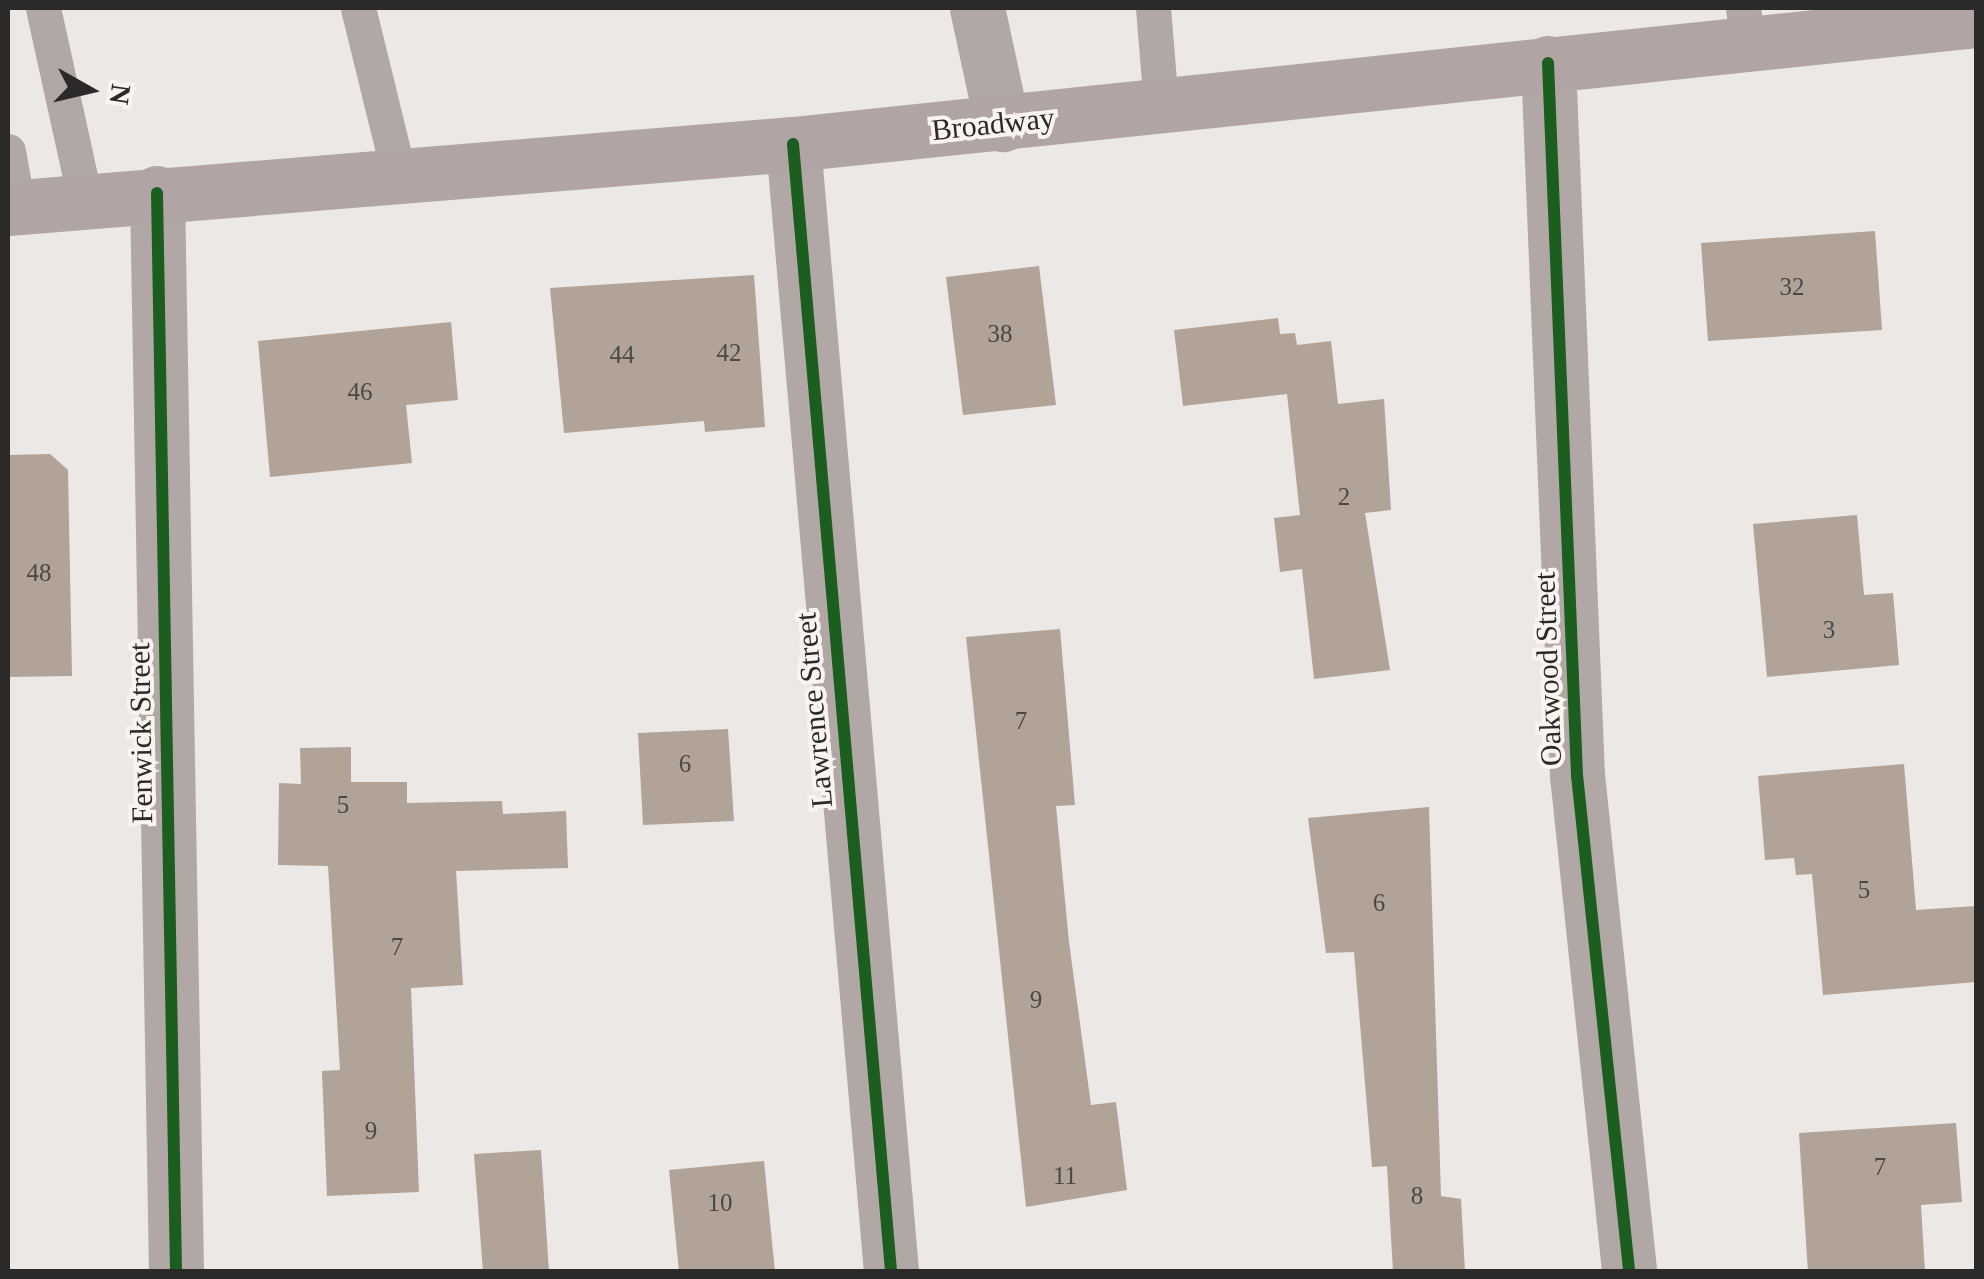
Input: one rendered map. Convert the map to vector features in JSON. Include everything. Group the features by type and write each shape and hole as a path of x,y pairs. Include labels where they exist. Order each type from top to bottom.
{"main road":[{"name":"Broadway","path":"13,207 1002,124 1548,63 1746,25 1891,18 1976,20"}],"street":[{"path":"976,8 1002,124"},
{"name":"Oakwood Street","path":"1548,63 1577,775 1629,1272"},
{"name":"Lawrence Street","path":"793,144 892,1272"},
{"name":"Fenwick Street","path":"157,194 176,1272"}],"lane":[{"path":"43,8 85,199"},
{"path":"358,8 400,175"},
{"path":"1154,8 1161,106"},
{"path":"8,152 13,207"}],"building":[{"path":"1875,231 1882,330 1708,341 1701,243"},
{"path":"1039,266 1056,405 963,415 946,277"},
{"path":"754,275 765,427 705,432 704,421 564,433 550,288"},
{"path":"1278,318 1280,334 1295,333 1297,345 1331,341 1338,404 1384,399 1391,510 1365,513 1390,670 1314,679 1302,569 1280,572 1274,518 1300,515 1287,394 1183,406 1174,330"},
{"path":"451,322 458,400 406,405 412,463 270,477 258,341"},
{"path":"50,454 68,470 72,676 8,677 8,455"},
{"path":"1857,515 1864,595 1893,593 1899,665 1767,677 1753,524"},
{"path":"1060,629 1075,805 1056,806 1069,942 1091,1105 1116,1102 1127,1190 1026,1207 966,637"},
{"path":"728,729 734,821 643,825 638,733"},
{"path":"351,747 351,782 407,782 407,803 502,801 503,814 566,811 568,868 456,871 463,985 411,988 419,1192 327,1196 322,1071 340,1070 328,866 278,865 279,783 301,784 300,748"},
{"path":"1904,764 1916,910 1976,906 1976,982 1823,995 1812,874 1796,875 1794,858 1765,860 1758,776"},
{"path":"1429,807 1441,1196 1461,1199 1465,1272 1393,1272 1387,1166 1372,1167 1354,952 1326,953 1308,818"},
{"path":"1956,1123 1962,1202 1921,1205 1925,1272 1808,1272 1799,1133"},
{"path":"541,1150 549,1272 483,1272 474,1154"},
{"path":"764,1161 775,1272 679,1272 669,1170"}],"cycle path":[{"path":"1548,63 1577,775 1629,1272"},
{"path":"793,144 891,1272"},
{"path":"157,193 176,1272"}]}
